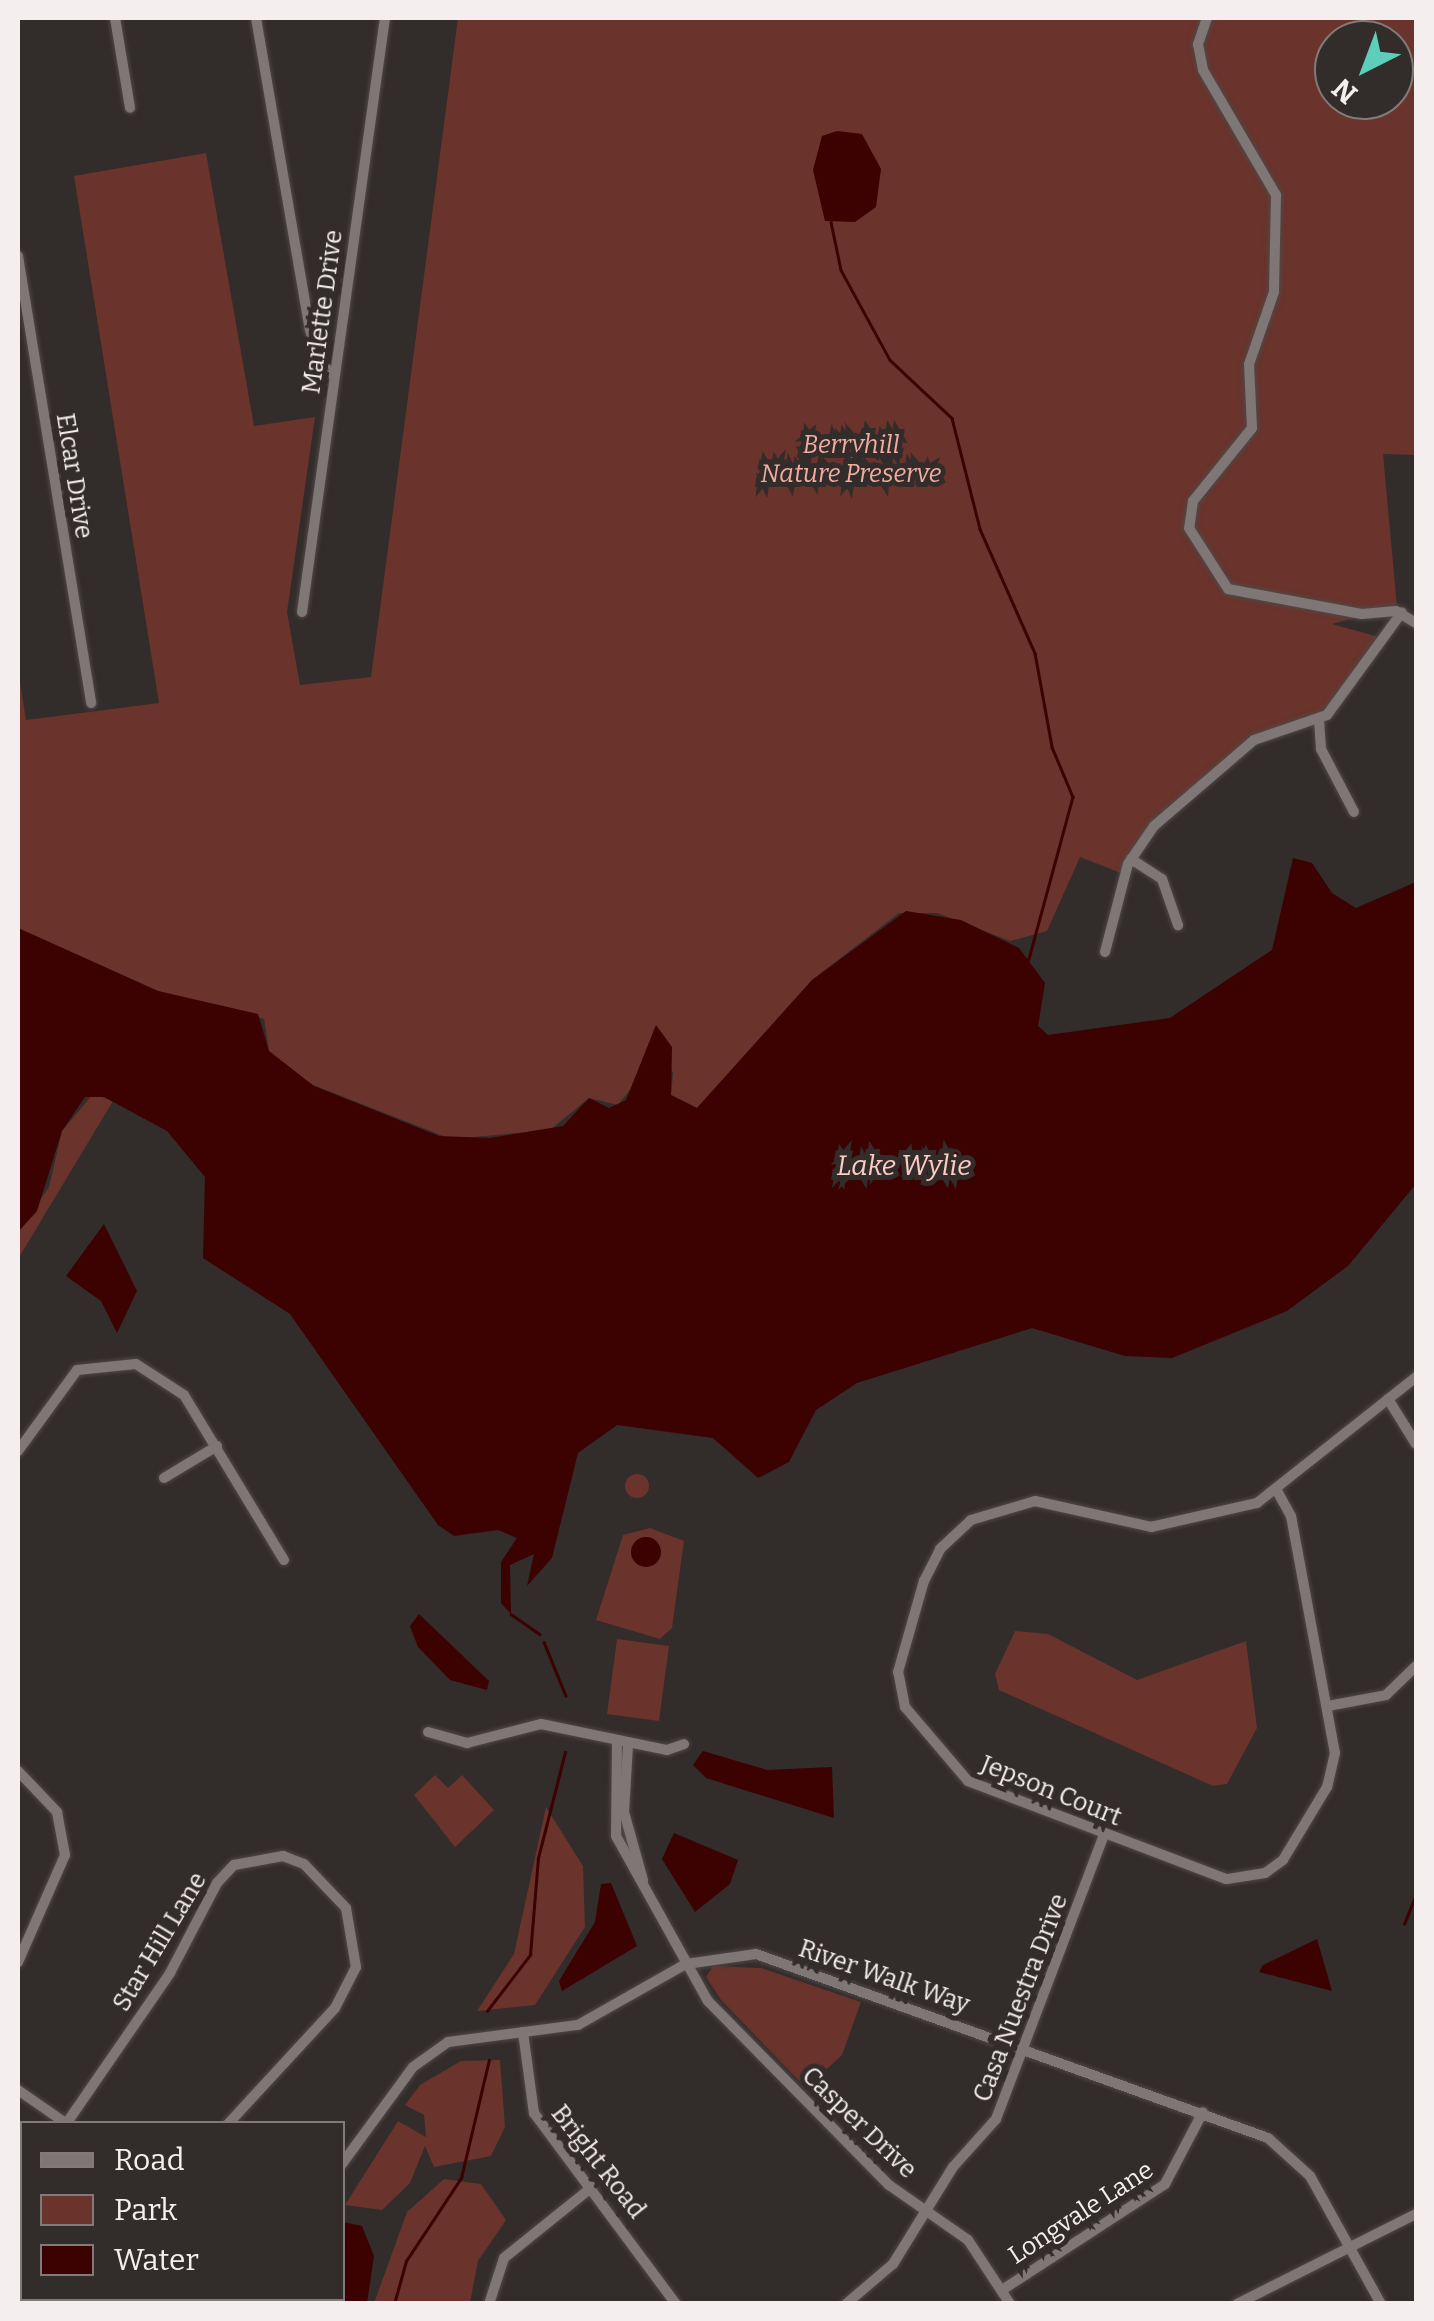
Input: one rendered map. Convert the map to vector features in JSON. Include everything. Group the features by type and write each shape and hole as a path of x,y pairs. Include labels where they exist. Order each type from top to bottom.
{"street":[{"path":"115,18 130,108"},
{"path":"256,18 309,326 318,360 334,376"},
{"name":"Marlette Drive","path":"302,612 385,18"},
{"path":"1207,18 1198,44 1203,70 1276,195 1274,292 1248,364 1252,428 1193,502 1189,528 1228,589 1402,612 1416,624"},
{"name":"Elcar Drive","path":"18,256 91,703"},
{"path":"1106,952 1131,859 1166,813 1254,740 1319,720 1355,687 1402,612"},
{"path":"1319,720 1321,748 1354,812"},
{"path":"1131,859 1162,879 1178,924"},
{"path":"18,1451 67,1378 111,1360 176,1386 284,1560"},
{"name":"Jepson Court","path":"1276,1489 1291,1516 1335,1752 1327,1787 1264,1874 1226,1879 968,1781 904,1707 898,1672 928,1569 958,1529 1006,1505 1048,1503 1152,1528 1258,1503 1416,1377"},
{"path":"1388,1399 1416,1444"},
{"path":"164,1478 216,1446"},
{"path":"1328,1706 1386,1695 1416,1666"},
{"path":"428,1732 467,1743 541,1724 623,1744 680,1752 684,1744"},
{"name":"Casper Drive","path":"623,1744 624,1812 643,1880 686,1964 750,2043 889,2185 968,2240 1010,2304"},
{"path":"18,1771 57,1812 65,1854 18,1962"},
{"name":"Casa Nuestra Drive","path":"846,2304 893,2264 926,2210 994,2124 1104,1834"},
{"name":"Star Hill Lane","path":"67,2121 170,1973 217,1884 234,1865 283,1856 304,1864 346,1908 356,1967 335,2008 231,2121"},
{"name":"River Walk Way","path":"345,2160 432,2051 461,2038 592,2020 686,1964 756,1954 1203,2112 1290,2152 1380,2304"},
{"name":"Bright Road","path":"524,2032 529,2101 676,2304"},
{"path":"18,2090 63,2121"},
{"name":"Longvale Lane","path":"1002,2290 1165,2184 1203,2112"},
{"path":"489,2304 504,2258 592,2187"},
{"path":"1237,2304 1416,2214"}],"green space":[{"name":"Berryhill Nature Preserve","path":"458,18 1416,18 1416,455 1383,454 1397,607 1332,624 1379,637 1323,714 1245,743 1161,814 1121,873 1080,857 1047,931 1010,941 937,913 899,913 812,980 697,1108 671,1095 673,1073 654,1028 644,1072 618,1105 589,1098 550,1130 451,1139 308,1083 269,1051 264,1019 158,991 18,928 18,670 26,720 159,703 74,176 206,153 254,426 315,417 287,612 300,685 371,677"},
{"path":"93,1094 113,1101 18,1259 18,1232 49,1187 62,1131"},
{"path":"637,1474 649,1486 637,1498 625,1486"},
{"path":"650,1528 684,1541 672,1628 660,1639 596,1620 623,1535"},
{"path":"1015,1631 1048,1634 1137,1680 1246,1641 1257,1728 1227,1784 1213,1786 999,1690 995,1674"},
{"path":"617,1639 669,1646 659,1721 607,1714"},
{"path":"435,1775 448,1788 462,1775 494,1810 455,1847 414,1795"},
{"path":"546,1807 583,1866 585,1927 535,2005 477,2011 514,1954"},
{"path":"713,1966 761,1968 861,2002 842,2055 806,2088 721,2000 706,1977"},
{"path":"500,2060 505,2127 491,2156 434,2167 425,2146 410,2183 382,2210 345,2205 398,2121 426,2137 424,2115 405,2105 420,2085 461,2061"},
{"path":"444,2179 481,2184 506,2220 478,2261 470,2303 374,2303 407,2212"}],"water":[{"path":"837,131 862,134 881,169 876,207 855,222 825,221 813,170 822,136"},
{"name":"Lake Wylie","path":"1293,858 1312,863 1332,893 1356,908 1416,882 1416,1184 1348,1266 1287,1311 1172,1358 1125,1356 1032,1328 857,1383 816,1410 789,1462 758,1478 713,1438 617,1425 578,1453 552,1558 527,1586 534,1554 510,1565 511,1614 501,1603 501,1562 517,1538 498,1530 454,1536 438,1525 290,1314 203,1258 205,1177 167,1131 104,1097 85,1097 62,1131 37,1211 18,1232 18,928 158,991 258,1014 269,1051 314,1086 439,1136 490,1138 563,1126 589,1098 609,1108 626,1100 656,1025 672,1047 671,1095 697,1108 812,980 906,911 961,920 1019,948 1045,983 1038,1026 1048,1035 1170,1018 1272,950"},
{"path":"104,1224 137,1291 117,1333 101,1301 66,1276"},
{"path":"646,1537 660,1546 661,1552 652,1566 646,1567 632,1558 631,1552 640,1538"},
{"path":"419,1614 489,1681 487,1690 450,1680 418,1647 410,1626"},
{"path":"703,1751 767,1770 832,1767 834,1818 706,1778 693,1765"},
{"path":"674,1833 738,1860 730,1884 695,1912 662,1859"},
{"path":"611,1883 637,1946 562,1991 559,1981 595,1922 601,1884"},
{"path":"1317,1939 1332,1991 1259,1972 1263,1965"},
{"path":"345,2222 362,2226 374,2256 367,2303 324,2303 345,2301"}],"waterway":[{"path":"831,222 841,270 890,360 952,418 980,529 1035,653 1052,747 1073,797 1029,959"},
{"path":"511,1614 540,1634"},
{"path":"544,1642 566,1696"},
{"path":"487,2011 530,1955 538,1858 565,1752"},
{"path":"1404,1924 1416,1895"},
{"path":"394,2304 406,2261 461,2178 489,2060"}]}
